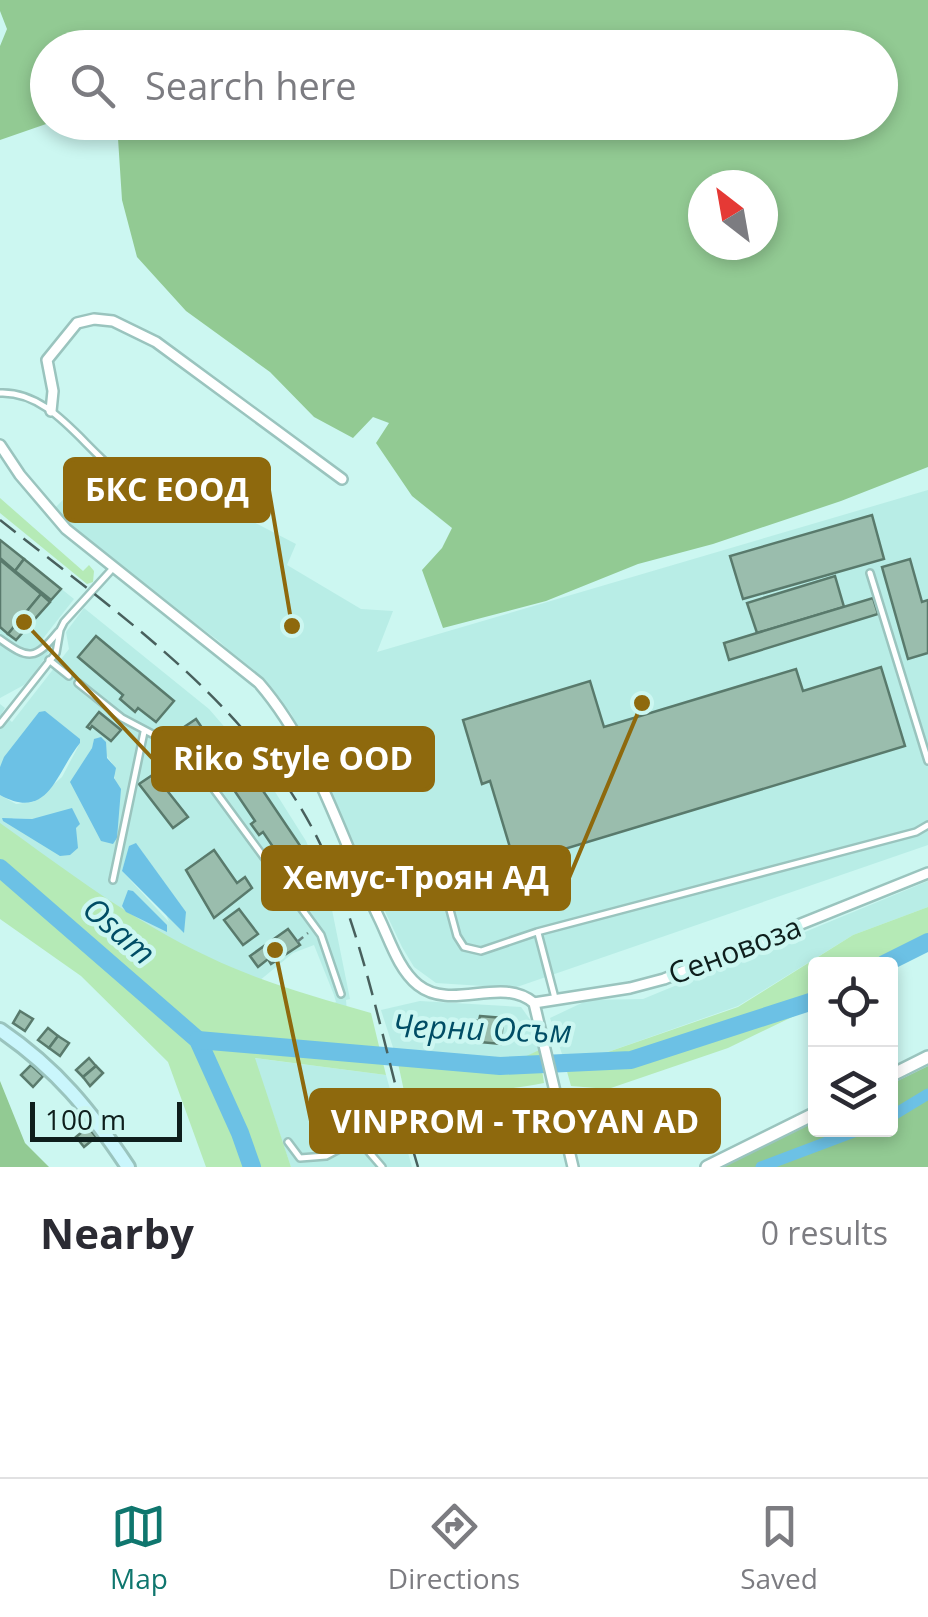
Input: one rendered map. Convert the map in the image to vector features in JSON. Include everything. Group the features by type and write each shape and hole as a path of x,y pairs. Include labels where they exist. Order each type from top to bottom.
{"main road":[{"path":"0,1030 58,1075 128,1167"}],"street":[{"path":"52,411 48,360 77,323 94,319 113,321 156,342 342,480"},
{"path":"0,445 66,529 258,683 284,712 305,748 350,859 402,966 418,986 442,996 510,991 534,1003 573,1167"},
{"name":"Сеновоза","path":"534,1003 664,979 928,873"},
{"path":"898,1072 928,1057"},
{"path":"707,1167 808,1117"}],"lane":[{"path":"0,393 27,395 52,411 114,470 144,490"},
{"path":"0,639 20,654 41,652 114,567"},
{"path":"870,573 928,761"},
{"path":"0,724 50,660 58,647 60,630"},
{"path":"50,660 69,676"},
{"path":"78,683 198,769 315,926 334,968 340,994"},
{"path":"113,880 144,730"},
{"path":"436,858 457,936 464,947 481,951 538,932 916,832 928,825"},
{"path":"538,932 556,998"},
{"path":"288,1142 300,1158 314,1159 358,1139 382,1167"}],"path":[{"path":"298,942 315,926"}],"shaded area":[{"path":"103,459 195,523 248,519 296,544 287,565 361,609 393,611 377,652 928,490 928,845 514,988 436,983 414,967 402,947 291,713 219,641 98,553 53,510"},
{"path":"0,540 74,599 41,641 50,651 32,676 0,698"},
{"path":"84,608 209,709 260,768 306,841 330,900 350,999 346,1000 347,1012 250,982 129,921 0,832 0,795 16,804 33,802 62,777 80,743 39,712 0,767 0,704 5,708 2,713 12,722 69,649 66,632","holes":["94,739 112,763 116,784 98,834 71,782","57,814 60,855 12,818","136,844 143,853 169,922 122,871 130,846","314,945 336,1002 331,1005 259,981 293,953"]},
{"path":"45,711 80,743 41,798 17,802 0,795 4,757 39,712"},
{"path":"101,737 121,789 117,838 113,844 101,841 70,782 94,739"},
{"path":"72,808 80,824 76,828 78,848 70,855 60,856 2,818 32,819"},
{"path":"136,843 186,912 184,933 122,871 129,846"},
{"path":"928,881 928,907 853,935 817,957 808,957 808,963 738,1006 605,1053 563,1057 550,1018 588,1000 643,999"},
{"path":"128,890 167,925 167,932 126,912 122,906"},
{"path":"420,1001 521,1007 534,1025 539,1050 519,1061 450,1070 398,1063 381,1010"},
{"path":"254,1058 386,1075 412,1167 291,1167"}],"green space":[{"path":"0,0 928,0 928,467 713,544 638,564 546,601 443,628 422,570 442,548 452,528 412,496 376,443 389,423 373,417 353,438 314,417 270,372 186,311 137,257 122,200 118,140 898,140 898,30 30,30 30,130 0,140 0,46 7,29"},
{"path":"0,498 83,571 89,565 94,571 93,582 87,584 0,513"},
{"path":"0,823 102,895 181,943 269,981 371,1013 386,1075 255,1058 291,1167 206,1167 168,1062 81,976 0,919"},
{"path":"928,907 928,950 898,965 898,957 818,957 853,935"},
{"path":"808,963 808,1009 728,1048 608,1089 571,1086 563,1057 605,1053 738,1007"},
{"path":"539,1050 544,1083 491,1091 404,1091 398,1063 452,1068 487,1066"},
{"path":"928,1066 928,1167 710,1167 808,1122 808,1137 898,1137 898,1081"},
{"path":"0,1081 25,1143 49,1167 0,1167"}],"building":[{"path":"872,515 884,559 743,599 730,556"},
{"path":"0,540 24,559 15,571 0,558"},
{"path":"24,559 61,589 51,600 15,571"},
{"path":"910,559 922,602 928,600 928,653 908,659 882,567"},
{"path":"0,560 41,594 8,634 0,627"},
{"path":"835,576 844,607 757,633 747,603"},
{"path":"41,594 50,602 16,640 8,634"},
{"path":"873,598 878,614 729,660 724,643"},
{"path":"96,636 174,701 156,722 138,708 135,712 120,699 123,695 78,657"},
{"path":"881,667 905,746 515,864 490,781 482,784 463,720 590,681 604,727 796,669 803,691"},
{"path":"99,712 121,730 111,741 92,726 87,727"},
{"path":"196,719 230,769 219,777 184,727"},
{"path":"251,773 305,853 286,866 263,832 259,835 251,824 255,821 232,787"},
{"path":"154,774 188,817 173,828 139,784"},
{"path":"214,850 237,883 245,877 252,888 214,918 186,870"},
{"path":"239,909 258,934 243,945 224,920"},
{"path":"288,929 300,945 271,964 268,959 258,967 250,956"},
{"path":"20,1011 33,1019 25,1031 13,1023"},
{"path":"480,1016 503,1018 501,1044 469,1041 471,1020 479,1021"},
{"path":"48,1028 58,1036 49,1048 38,1040"},
{"path":"58,1036 69,1043 60,1056 49,1048"},
{"path":"89,1058 96,1066 83,1077 76,1070"},
{"path":"31,1065 43,1076 33,1087 21,1075"},
{"path":"96,1066 103,1073 90,1086 83,1077"},
{"path":"88,1127 96,1137 84,1147 76,1137"}],"waterway":[{"name":"Osam","path":"0,868 198,1040 252,1167"},
{"name":"Черни Осъм","path":"898,957 928,942"},
{"name":"Черни Осъм","path":"198,1040 500,1066 631,1060 808,1003"},
{"path":"898,1112 928,1094"},
{"path":"761,1167 840,1137"}],"railway":[{"path":"0,520 186,671 229,713 301,808 343,898 418,1167"}],"place":[{"name":"Riko Style OOD","path":"24,622"},
{"name":"БКС ЕООД","path":"292,626"},
{"name":"Хемус-Троян АД","path":"642,703"},
{"name":"VINPROM - TROYAN AD","path":"275,950"}]}
